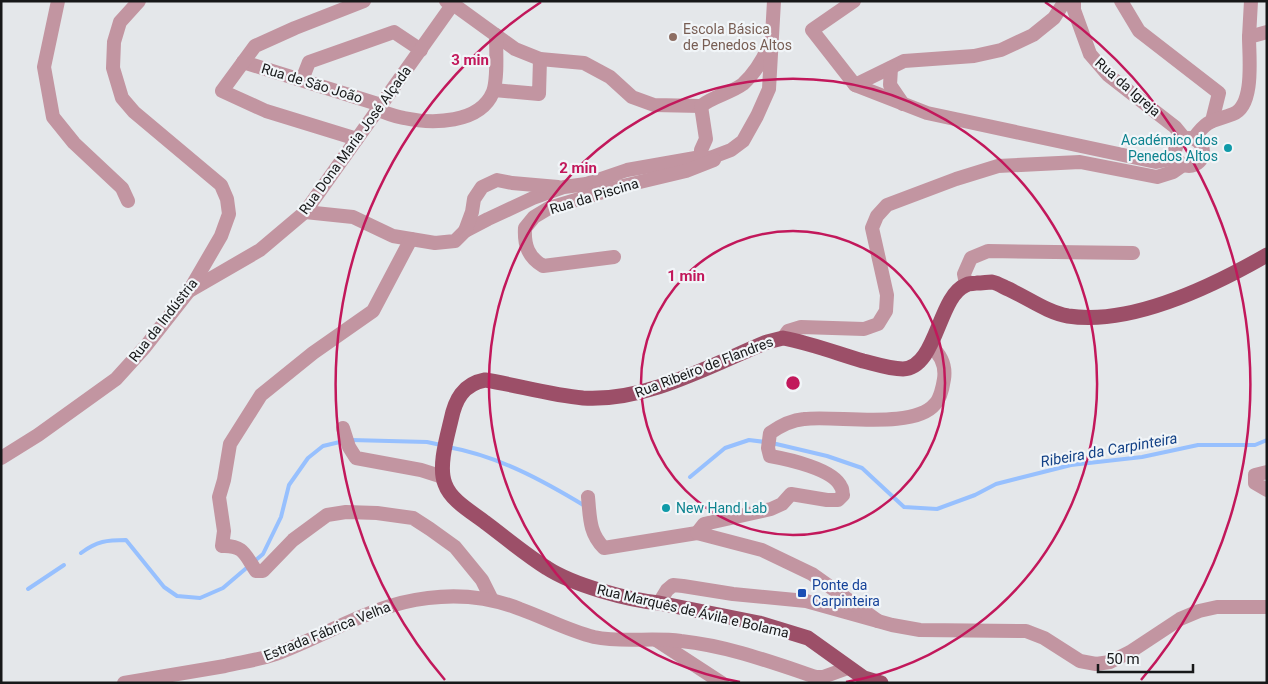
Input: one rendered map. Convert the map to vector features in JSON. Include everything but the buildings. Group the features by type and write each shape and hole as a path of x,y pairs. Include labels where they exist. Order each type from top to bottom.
{"main road":[{"path":"966,284 994,282 1041,306 1067,315 1092,318 1126,314 1178,299 1232,275 1267,255"},
{"name":"Rua Ribeiro de Flandres","path":"443,473 446,446 455,402 466,387 477,382 485,380 512,384 583,398 630,395 669,383 767,342 783,338 879,365 905,369 915,365 930,346 949,301 966,284"},
{"name":"Rua Marquês de Ávila e Bolama","path":"443,473 445,484 461,504 548,569 580,585 643,601 759,623 808,638 864,678 881,683"}],"street":[{"path":"58,1 44,67 53,117 74,143 122,188 128,201"},
{"name":"Rua da Indústria","path":"1,458 38,435 116,378 145,347 189,291 221,236 229,214 227,199 221,185 134,112 122,98 113,68 114,42 120,22 139,1"},
{"path":"357,139 266,111 222,91 255,46 364,1"},
{"path":"305,212 353,217 393,236 435,243 455,241 465,231 533,198 564,187 586,184 627,170 701,157 710,158 731,150 743,141 769,89 774,1"},
{"path":"854,1 812,30 855,84 927,114 1156,162 1180,162 1192,166 1203,158 1204,148 1198,140 1189,138"},
{"path":"855,84 904,61 974,56 1001,50 1033,35 1054,18 1065,1"},
{"name":"Rua da Igreja","path":"1074,1 1074,10 1090,54 1108,75 1189,138"},
{"path":"1121,1 1138,31 1219,93 1212,121"},
{"path":"1180,162 1175,149 1177,144 1189,138 1212,121 1236,113 1244,105 1248,95 1251,1"},
{"path":"452,2 515,49 540,59 584,63 610,78 632,97 654,105 701,106 709,100 742,84 761,64 772,39"},
{"name":"Rua Dona Maria José Alçada","path":"189,291 260,250 305,212 421,50 452,2"},
{"path":"302,80 309,62 394,32 421,50"},
{"path":"1249,37 1267,32"},
{"path":"496,35 494,90 539,94 540,59"},
{"name":"Rua de São João","path":"243,62 380,107 401,118 427,122 453,120 477,112 488,102 494,90"},
{"path":"891,68 890,85 903,104"},
{"path":"701,106 706,139 701,150 701,157"},
{"name":"Rua da Piscina","path":"614,257 543,266 533,260 526,244 525,228 534,217 549,208 623,186 686,171 711,163 722,153"},
{"path":"783,338 788,331 801,327 864,329 878,324 886,311 887,295 872,228 877,216 887,205 956,178 998,166 1080,162 1157,177 1173,172 1180,162"},
{"path":"465,231 474,200 482,187 497,180 564,187"},
{"path":"410,239 373,311 313,353 261,395 230,444 219,497 224,531 222,546 233,545 244,551 256,570 262,571 293,540 327,515 346,512 377,513 413,518 455,547 482,580 492,600"},
{"path":"966,284 964,274 971,258 988,251 1133,253"},
{"path":"697,533 704,524 771,509 782,504 791,494 838,500 843,495 841,486 829,474 789,460 770,456 768,448 770,433 781,426 804,419 906,418 922,413 935,404 944,381 945,367 937,352 930,346"},
{"path":"343,428 349,447 356,458 443,473"},
{"path":"1267,472 1255,475 1255,483 1267,490"},
{"path":"588,497 592,530 597,541 604,548 697,533 762,550 812,574 878,621"},
{"path":"659,603 667,590 673,586 683,586 733,594 806,601 878,621 920,630 1026,631 1044,638 1080,661 1096,664 1110,662 1130,652 1180,619 1199,611 1217,607 1267,608"},
{"name":"Estrada Fábrica Velha","path":"124,683 261,658 276,654 396,603 459,596 492,600 520,608 595,637 618,641 653,638 724,647 823,677 848,668"},
{"path":"653,638 722,683"}],"waterway":[{"name":"Ribeira da Carpinteira","path":"351,440 427,442 441,445"},
{"name":"Ribeira da Carpinteira","path":"690,477 725,448 749,440 765,442"},
{"name":"Ribeira da Carpinteira","path":"772,443 827,456 862,468 904,507 937,509 975,495 996,484 1071,465 1142,457 1198,445 1255,445 1267,440"},
{"name":"Ribeira da Carpinteira","path":"81,553 102,542 126,540 164,587 177,596 200,598 223,588 263,554 281,517 289,485 308,458 323,446 344,441"},
{"name":"Ribeira da Carpinteira","path":"448,447 484,456 519,470 585,506"},
{"name":"Ribeira da Carpinteira","path":"28,589 64,565"}],"place":[{"name":"Escola Básica de Penedos Altos","path":"673,37"},
{"name":"Académico dos Penedos Altos","path":"1228,148"},
{"name":"New Hand Lab","path":"666,508"},
{"name":"Ponte da Carpinteira","path":"802,593"}]}
